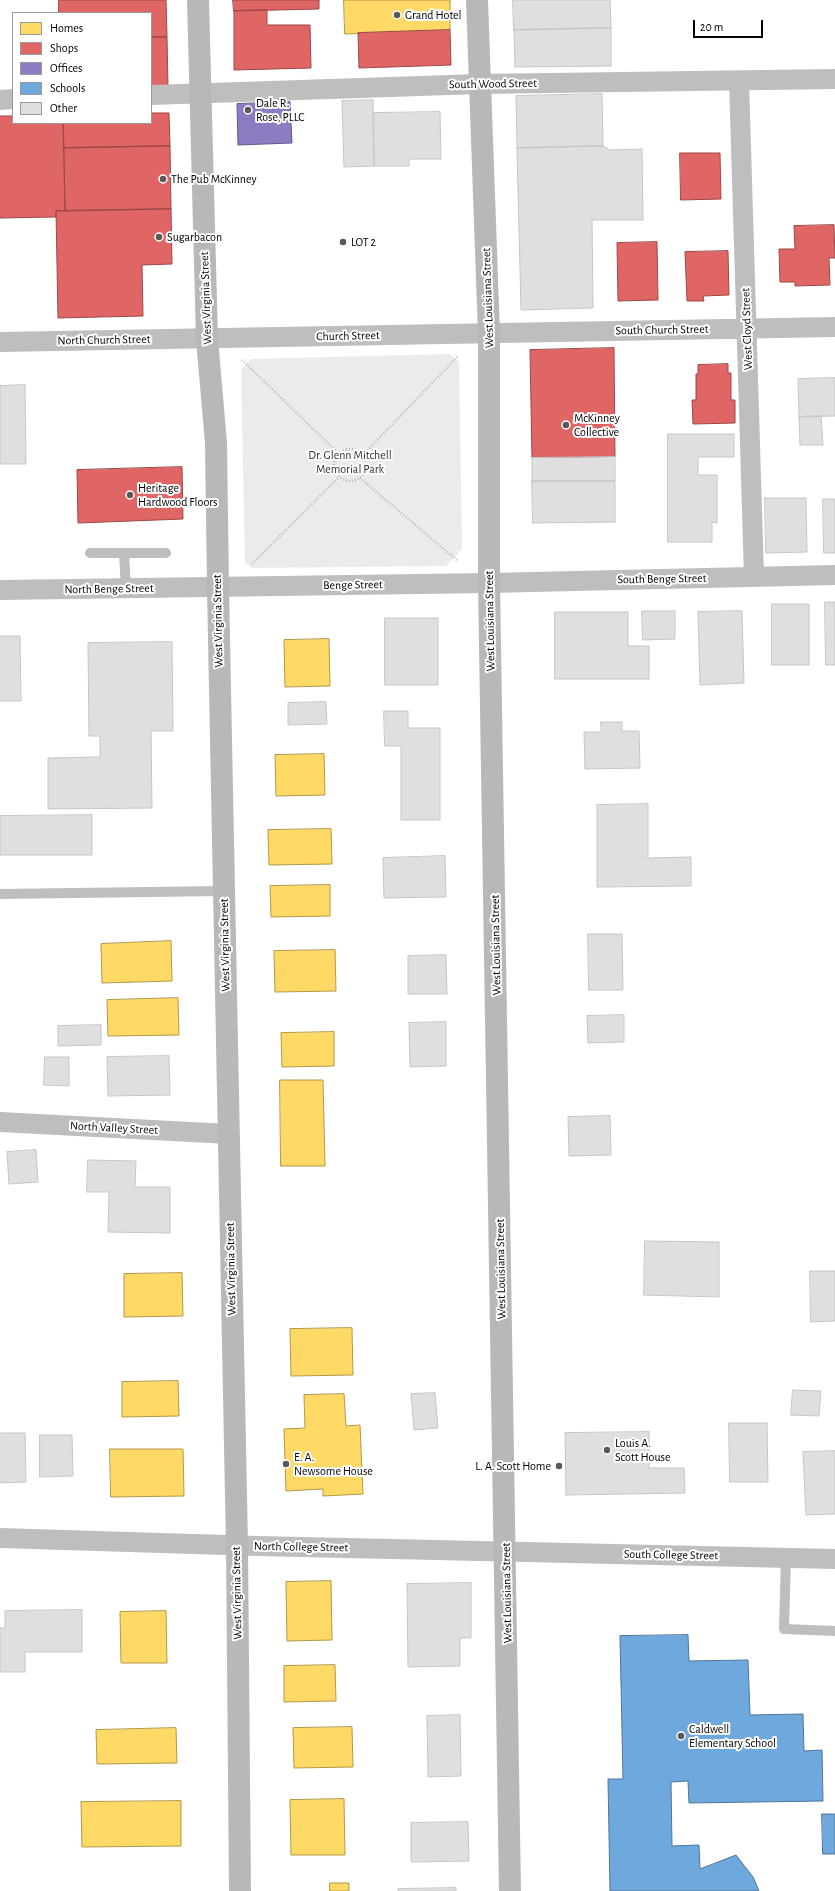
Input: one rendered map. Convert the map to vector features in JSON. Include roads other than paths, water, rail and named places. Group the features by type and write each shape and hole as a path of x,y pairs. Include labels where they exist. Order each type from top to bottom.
{"main road":[{"name":"West Virginia Street","path":"198,0 207,339 216,443 237,1546 240,1891"},
{"name":"West Louisiana Street","path":"477,0 489,334 489,583 506,1552 510,1891"}],"street":[{"name":"South Wood Street","path":"152,95 479,84 835,79"},
{"name":"West Cloyd Street","path":"740,81 754,576"},
{"path":"0,100 12,99"},
{"name":"South Church Street","path":"489,334 747,328 835,328"},
{"name":"Church Street","path":"207,339 489,334"},
{"name":"North Church Street","path":"0,342 207,339"},
{"name":"South Benge Street","path":"489,583 835,575"},
{"name":"Benge Street","path":"218,588 489,583"},
{"name":"North Benge Street","path":"0,590 218,588"},
{"name":"North Valley Street","path":"0,1122 229,1134"},
{"name":"North College Street","path":"0,1538 237,1546 506,1552"},
{"name":"South College Street","path":"506,1552 835,1559"}],"lane":[{"path":"90,553 166,553"},
{"path":"124,553 126,589"},
{"path":"0,894 224,891"},
{"path":"786,1558 784,1629 835,1631"}],"place":[{"name":"Grand Hotel","path":"397,15"},
{"name":"Dale R. Rose, PLLC","path":"248,110"},
{"name":"The Pub McKinney","path":"163,179"},
{"name":"Sugarbacon","path":"159,237"},
{"name":"LOT 2","path":"343,242"},
{"name":"McKinney Collective","path":"566,425"},
{"name":"Heritage Hardwood Floors","path":"130,495"},
{"name":"Louis A. Scott House","path":"607,1450"},
{"name":"E. A. Newsome House","path":"286,1464"},
{"name":"L. A. Scott Home","path":"559,1466"},
{"name":"Caldwell Elementary School","path":"681,1736"}],"park label":[{"name":"Dr. Glenn Mitchell Memorial Park","path":"350,462"}]}
